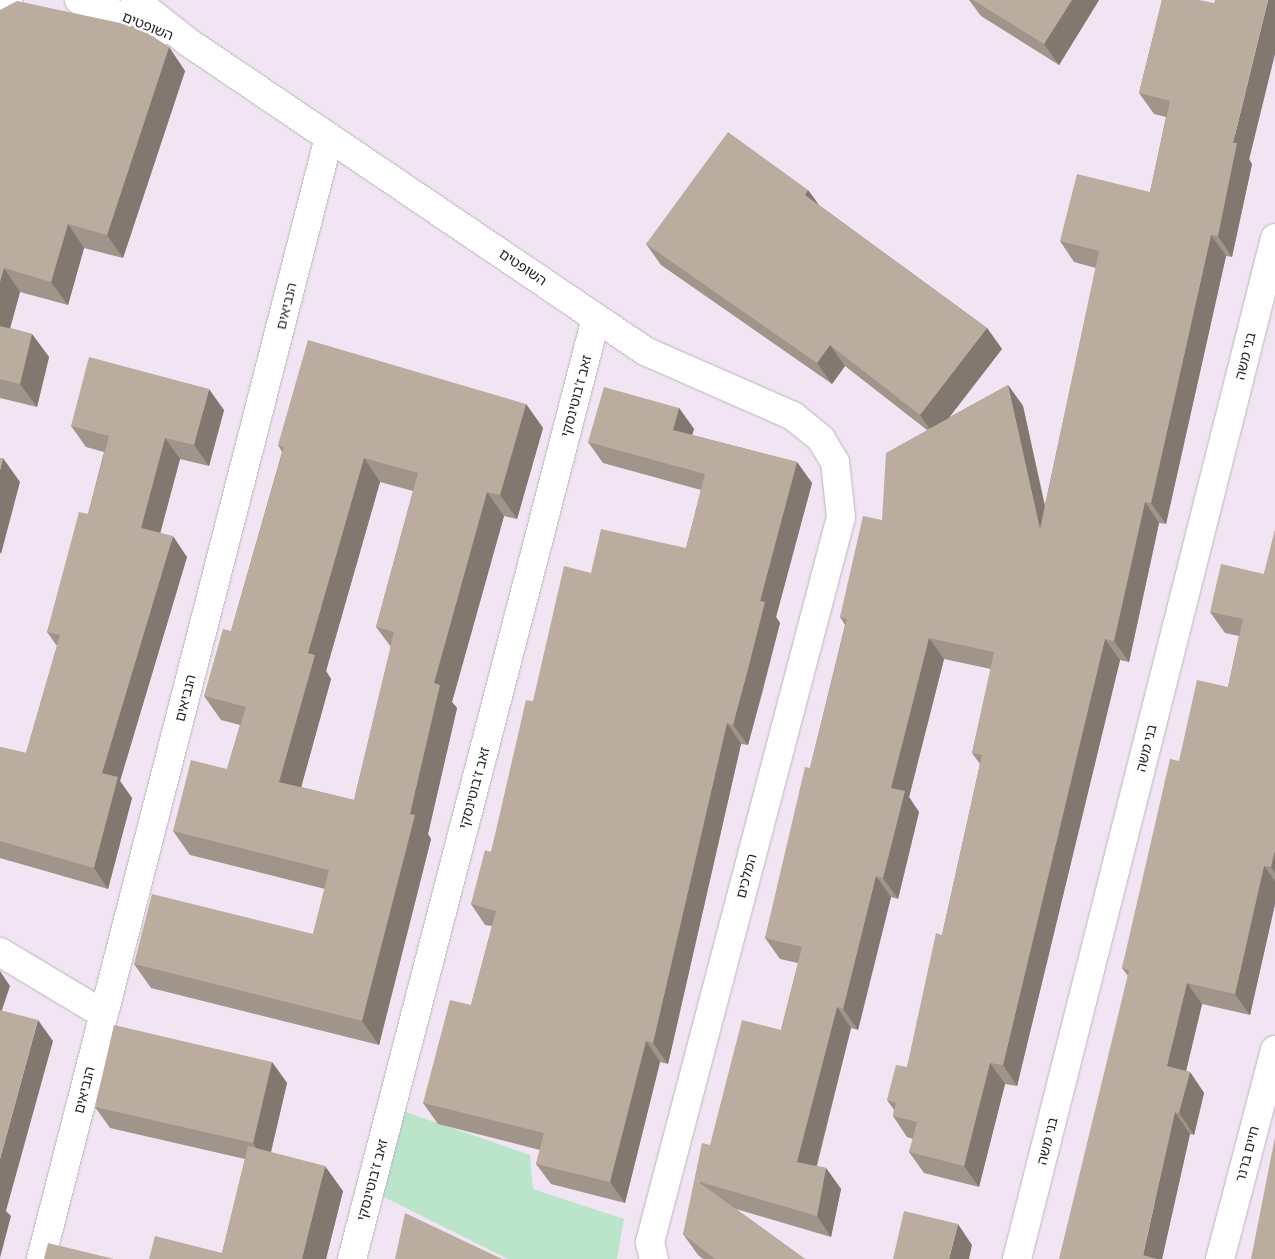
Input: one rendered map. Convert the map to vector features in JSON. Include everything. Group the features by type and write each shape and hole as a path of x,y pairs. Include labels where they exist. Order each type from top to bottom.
{"street":[{"path":"0,18 8,0"},
{"name":"השופטים","path":"79,0 188,42"},
{"name":"השופטים","path":"135,0 188,42 645,351 793,416 821,439 835,462 840,492"},
{"name":"הנביאים","path":"41,1259 329,137"},
{"name":"בני משה","path":"1017,1259 1275,238"},
{"name":"זאב ז'בוטינסקי","path":"352,1259 596,318"},
{"name":"המלכים","path":"654,1259 650,1242 841,517 840,492"},
{"path":"0,952 103,1014"},
{"name":"חיים ברנר","path":"1220,1259 1275,1050"}],"green space":[{"path":"391,1107 530,1155 533,1189 624,1219 617,1259 508,1259 376,1193"}],"building":[{"path":"973,0 1072,0 1044,44"},
{"path":"1162,0 1199,0 1214,3 1215,0 1268,0 1233,143 1237,143 1218,236 1211,235 1151,503 1145,502 1114,641 1105,639 1003,1065 990,1063 964,1166 909,1152 917,1122 893,1116 896,1103 887,1100 896,1065 907,1067 936,933 942,935 982,755 972,753 994,652 929,638 891,788 905,791 883,878 876,876 843,1009 837,1007 797,1162 826,1168 817,1216 697,1181 805,1259 715,1259 683,1234 702,1143 710,1145 742,1020 781,1030 802,947 765,938 805,767 810,768 847,619 840,617 863,516 882,520 886,453 1008,385 1040,529 1099,251 1060,241 1077,174 1150,192 1170,101 1139,93"},
{"path":"17,1 139,27 169,47 107,235 68,224 51,282 4,268 0,282 0,10"},
{"path":"728,132 808,190 805,195 987,328 920,415 830,345 817,363 646,244"},
{"path":"0,326 32,334 20,384 0,379"},
{"path":"308,340 526,404 500,495 487,492 434,683 440,685 410,814 415,815 362,1021 134,964 152,894 313,934 329,870 173,831 191,760 227,769 246,707 204,696 223,629 231,631 284,447 278,445","holes":["364,458 418,473 376,627 394,632 354,800 279,782 315,655 308,653"]},
{"path":"89,357 209,389 194,445 165,438 141,528 173,536 102,773 118,777 94,868 0,841 0,747 26,753 60,635 47,632 79,512 88,514 109,436 71,426"},
{"path":"604,387 679,408 673,430 797,462 760,601 765,602 747,673 733,725 727,723 653,1043 646,1041 610,1182 536,1164 544,1133 423,1103 450,1000 471,1005 496,911 471,904 485,850 491,852 526,700 533,701 564,566 591,573 601,529 686,548 705,474 588,442"},
{"path":"0,458 3,458 0,470"},
{"path":"1275,530 1275,850 1271,867 1264,866 1235,994 1187,983 1167,1066 1190,1072 1179,1113 1175,1112 1143,1255 1157,1259 1059,1259 1129,970 1122,968 1170,759 1179,761 1197,680 1228,687 1243,619 1210,612 1221,564 1264,574"},
{"path":"0,1010 38,1020 0,1159"},
{"path":"114,1025 272,1062 253,1143 95,1107"},
{"path":"1275,1137 1275,1259 1251,1259"},
{"path":"248,1146 325,1166 302,1259 149,1259 155,1236 222,1253"},
{"path":"904,1211 958,1224 949,1259 893,1259"},
{"path":"405,1213 502,1259 395,1259"},
{"path":"48,1243 114,1259 44,1259"}]}
